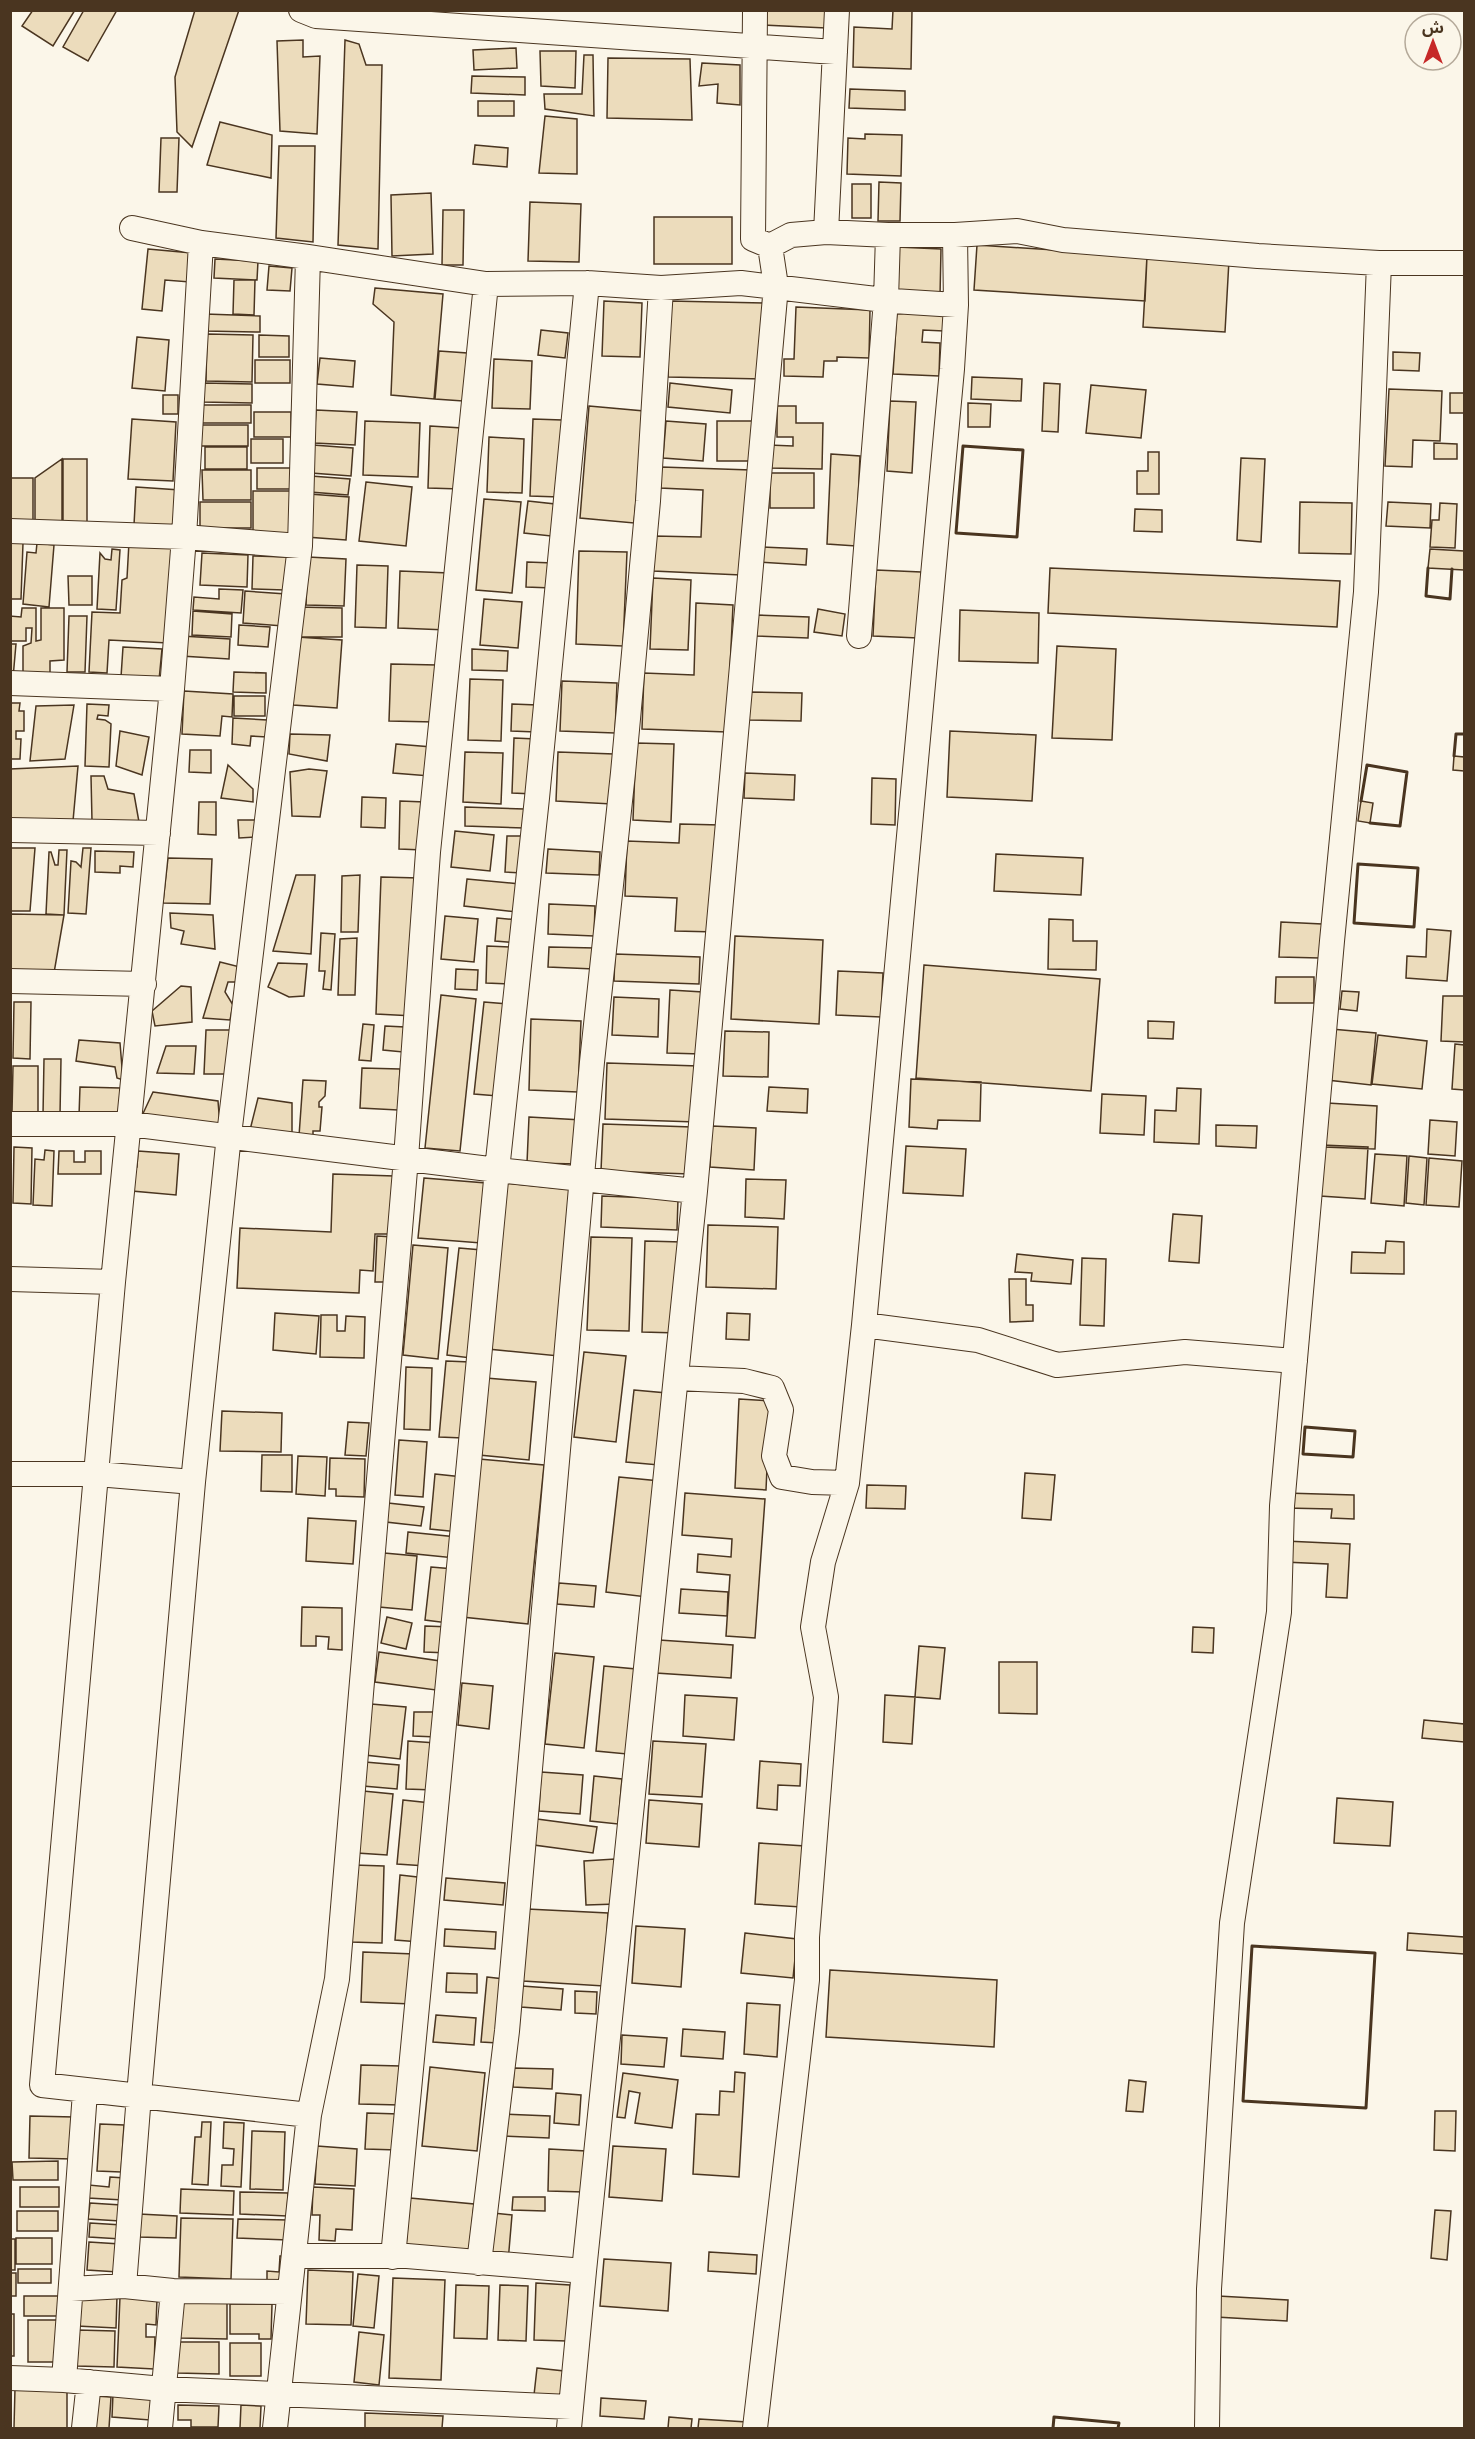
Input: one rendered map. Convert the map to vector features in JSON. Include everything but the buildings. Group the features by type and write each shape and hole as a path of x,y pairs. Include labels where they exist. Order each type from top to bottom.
{"street":[{"path":"301,10 316,16 340,18 835,52"},
{"path":"755,10 753,239 770,246"},
{"path":"826,232 837,10"},
{"path":"132,228 201,243 486,285 587,283 661,288 741,283 886,300 956,305"},
{"path":"770,246 791,235 826,232 956,235 1017,231 1063,240 1258,256 1379,263 1464,263"},
{"path":"859,636 886,300 888,235"},
{"path":"755,2428 807,1980 807,1937 826,1696 813,1627 823,1562 847,1483 864,1325 941,501 956,305 956,235"},
{"path":"201,243 184,537 172,689 113,1282 42,2085 85,2092 139,2095 309,2115"},
{"path":"10,2378 64,2380 163,2389 277,2394 570,2418 695,1191 776,286 770,246"},
{"path":"124,2286 193,1482 229,1135 300,546 308,257"},
{"path":"1207,2428 1209,2289 1232,1923 1279,1612 1282,1506 1366,592 1379,263"},
{"path":"393,2257 497,1170 537,798 587,283"},
{"path":"274,2428 309,2115 337,1979 406,1158 428,852 486,285"},
{"path":"479,2263 507,2031 592,1062 623,773 648,501 661,288"},
{"path":"10,531 184,537 300,546"},
{"path":"10,682 172,689"},
{"path":"10,830 158,833"},
{"path":"10,981 144,984"},
{"path":"10,1124 130,1124 497,1170 695,1191"},
{"path":"10,1279 113,1282"},
{"path":"864,1325 978,1340 1057,1365 1185,1352 1295,1361"},
{"path":"676,1378 744,1381 772,1388 781,1410 774,1456 782,1476 812,1482 847,1483"},
{"path":"10,1474 96,1474 193,1482"},
{"path":"64,2380 85,2092"},
{"path":"294,2256 393,2257 584,2271"},
{"path":"71,2289 124,2286 173,2291 290,2292"},
{"path":"160,2428 173,2291"},
{"path":"84,2428 89,2382"}],"wall":[{"path":"963,446 1023,450 1017,537 956,533 963,446"},
{"path":"1428,568 1426,596 1450,599 1452,569"},
{"path":"1454,756 1456,734 1464,734"},
{"path":"1361,801 1367,765 1407,772 1400,826 1370,823"},
{"path":"1358,864 1418,868 1414,927 1354,923 1358,864"},
{"path":"1305,1427 1355,1431 1353,1457 1303,1454 1305,1427"},
{"path":"1252,1946 1375,1953 1366,2108 1243,2101 1252,1946"},
{"path":"1053,2428 1054,2417 1119,2423 1118,2428"}]}
